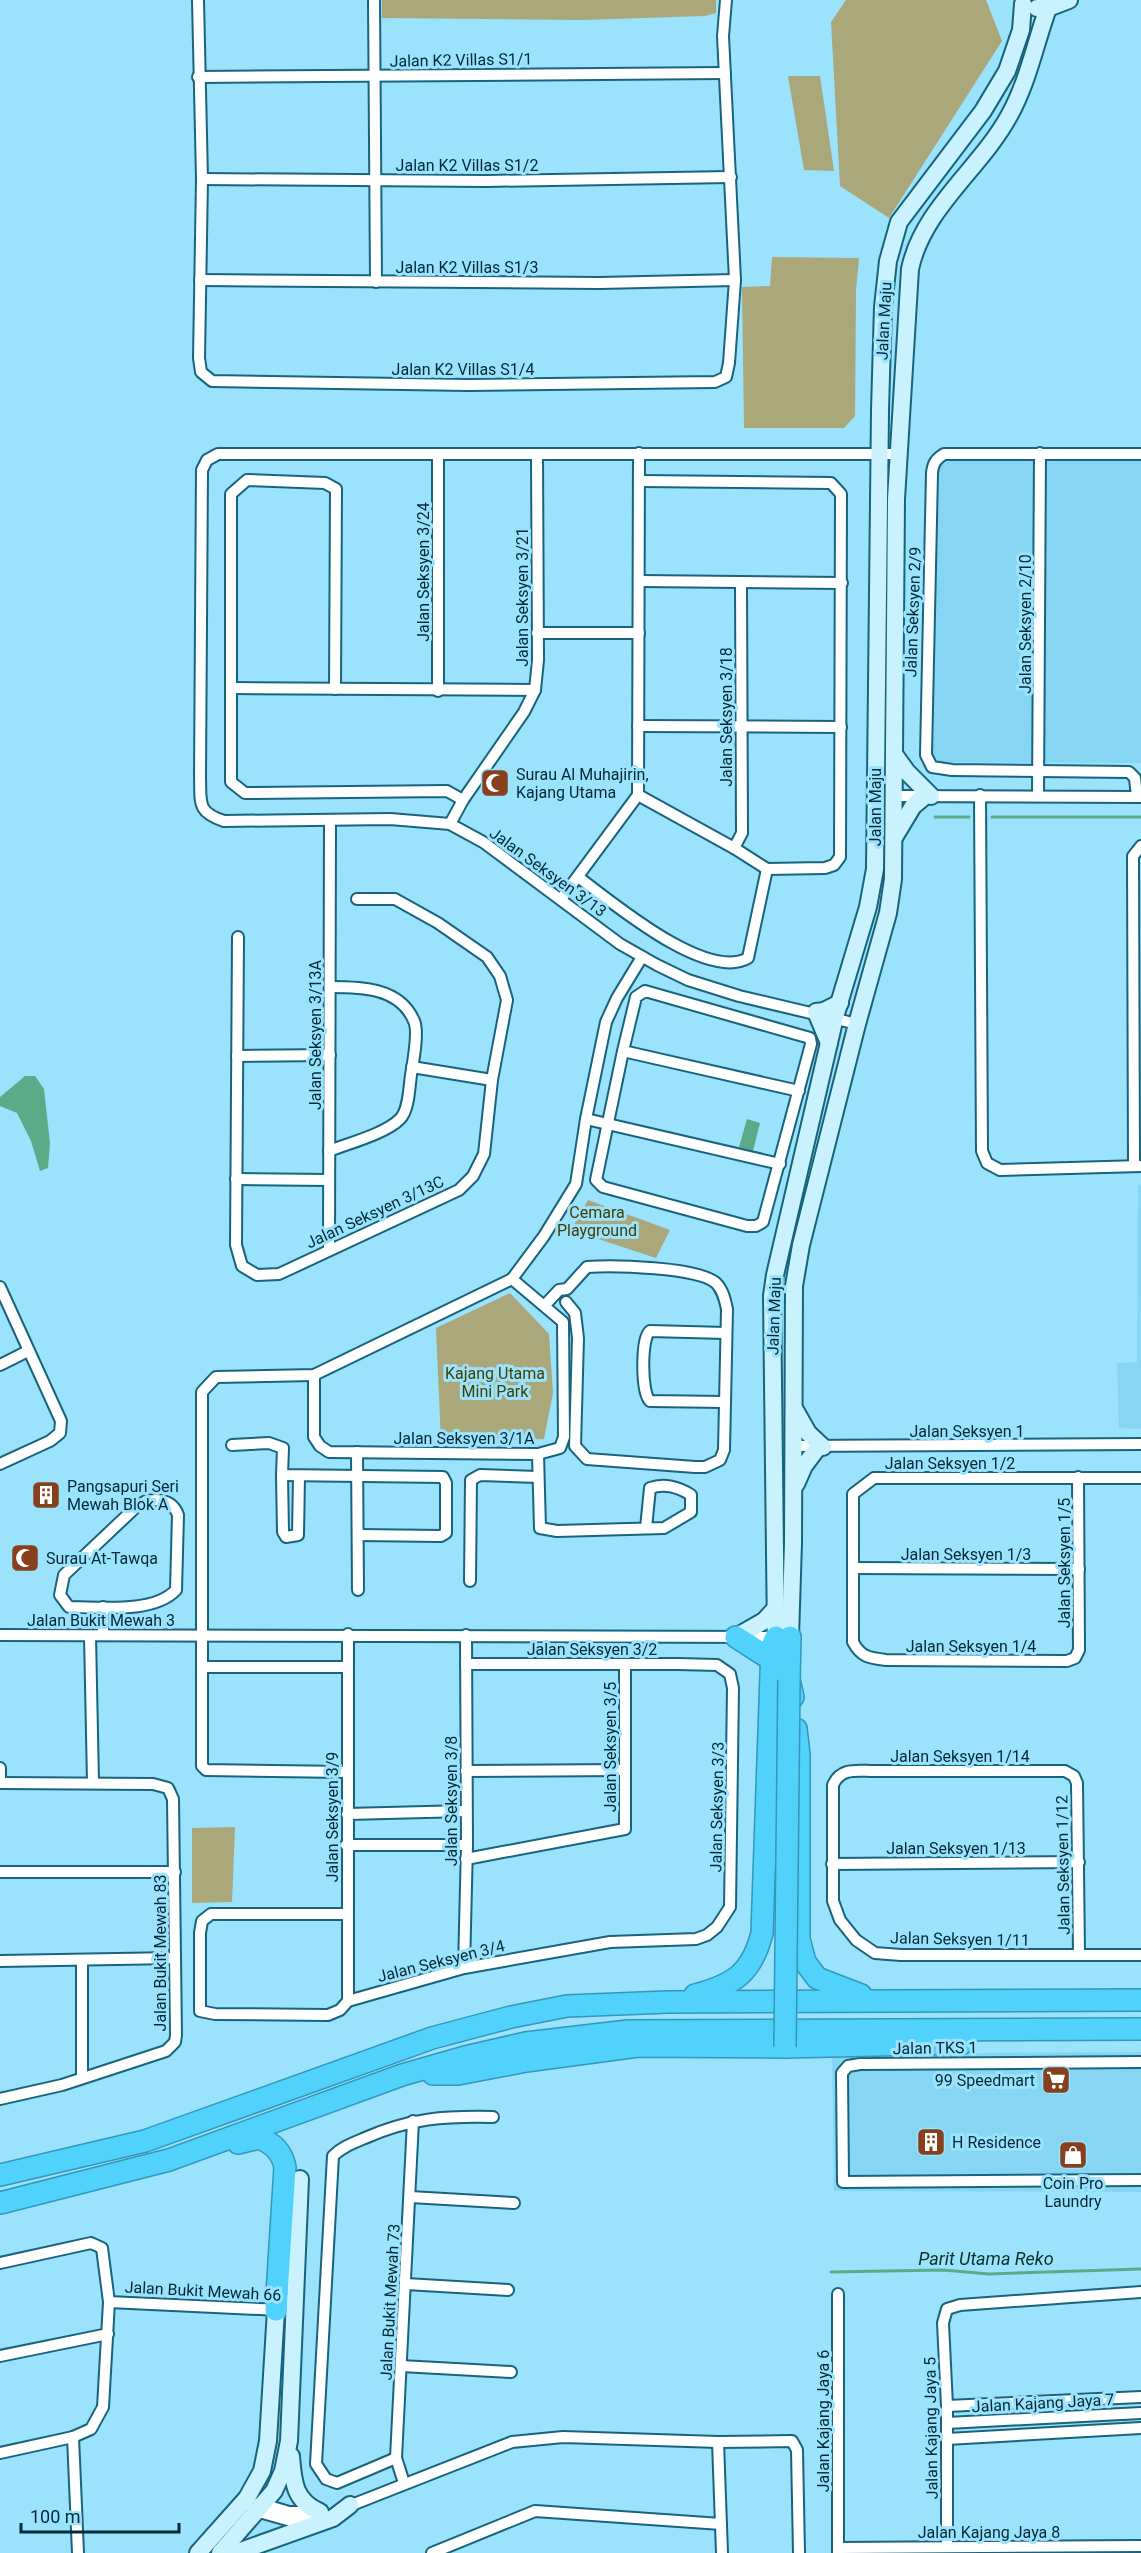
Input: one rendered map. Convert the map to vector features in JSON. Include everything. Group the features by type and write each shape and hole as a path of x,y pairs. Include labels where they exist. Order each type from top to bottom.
{"highway":[{"path":"736,1637 772,1660"},
{"path":"668,2002 726,1986 749,1965 757,1952 762,1922 772,1646 783,1637"},
{"path":"778,2047 785,1690 783,1637"},
{"path":"785,1690 793,1694 799,1755 799,1938 805,1962 817,1978 836,1987 859,1995 891,2000"},
{"path":"0,2175 145,2141 432,2038 511,2016 567,2006 668,2002 1141,2000"},
{"path":"0,2203 169,2160 402,2075 465,2056 526,2043 628,2031 1141,2029"},
{"path":"402,2075 458,2073 638,2046 778,2047 1141,2038"},
{"path":"169,2160 201,2156 249,2139 259,2138 275,2147 280,2153 285,2167 285,2310"}],"street":[{"path":"198,0 202,179 200,280"},
{"path":"374,0 376,282"},
{"path":"726,0 723,36 735,280"},
{"path":"1020,2 1048,8 1069,0"},
{"name":"Jalan Maju","path":"783,1637 776,1608 772,1296 829,1043 868,907 875,869 879,453 883,307 888,261 899,222 983,111 1006,71 1021,30 1020,2"},
{"name":"Jalan Maju","path":"783,1637 794,1488 794,1286 801,1245 856,1024 888,913 893,879 896,499 908,288 914,249 935,212 987,150 1010,116 1027,79 1038,34 1048,8"},
{"name":"Jalan K2 Villas S1/1","path":"198,77 725,73"},
{"name":"Jalan K2 Villas S1/2","path":"202,179 731,177"},
{"name":"Jalan K2 Villas S1/3","path":"200,280 376,282 735,280"},
{"name":"Jalan K2 Villas S1/4","path":"200,280 199,358 201,372 212,381 469,385 715,382 726,377 729,363 735,280"},
{"path":"561,899 638,795 639,453"},
{"path":"1040,453 1141,454"},
{"name":"Jalan Seksyen 2/9","path":"1038,770 952,770 933,767 926,755 927,624 934,462 944,454 1040,453"},
{"name":"Jalan Seksyen 2/10","path":"1038,796 1040,453"},
{"name":"Jalan Seksyen 3/13","path":"438,454 218,454 207,460 202,470 200,776 202,808 208,816 224,821 390,819 450,824 483,842 642,957 698,983 739,996 816,1012"},
{"path":"438,454 899,454"},
{"name":"Jalan Seksyen 3/24","path":"438,454 438,691"},
{"name":"Jalan Seksyen 3/21","path":"450,824 462,800 524,712 535,690 538,660 537,454"},
{"path":"335,689 336,489 324,483 247,480 231,494 231,782 244,793 447,791 462,800"},
{"path":"638,795 767,869 825,868 834,866 840,857 841,494 831,483 640,481"},
{"path":"640,581 842,583"},
{"name":"Jalan Seksyen 3/18","path":"734,848 742,833 741,583"},
{"path":"537,633 639,633"},
{"path":"232,688 535,690"},
{"path":"638,726 841,727"},
{"path":"894,754 928,796"},
{"path":"875,760 880,776 894,796"},
{"path":"875,836 890,800 894,796 1139,797 1135,778 1129,772 1038,770"},
{"path":"980,795 982,1151 987,1162 1000,1170 1138,1166 1138,934 1133,856 1141,846"},
{"path":"894,840 913,806 928,796"},
{"name":"Jalan Seksyen 3/13A","path":"329,1249 330,820"},
{"path":"578,877 653,931 701,958 724,964 739,963 748,958 767,869"},
{"name":"Jalan Seksyen 3/13C","path":"238,937 236,1245 242,1266 257,1275 279,1274 459,1190 472,1176 484,1154 492,1080 507,1000 501,976 487,957 438,923 395,899 357,899"},
{"path":"347,1772 206,1770 202,1766 202,1392 216,1377 314,1375 512,1279 544,1236 576,1184 586,1119 606,1022 617,998 642,957"},
{"path":"329,1151 390,1126 404,1114 412,1067 415,1021 400,1002 381,991 363,987 330,987"},
{"path":"645,991 810,1038 811,1044 799,1091 763,1222 756,1226 747,1226 603,1187 596,1180 636,997 645,991"},
{"path":"829,1043 816,1012 837,1010 856,1024"},
{"path":"623,1051 799,1091"},
{"path":"237,1056 330,1055"},
{"path":"412,1067 492,1080"},
{"path":"586,1119 780,1164"},
{"path":"236,1179 328,1180"},
{"path":"545,1305 559,1290 567,1289 587,1267 632,1266 705,1276 716,1283 723,1293 727,1309 724,1450 720,1460 712,1465 695,1467 587,1459 574,1446 578,1338 575,1313 566,1302"},
{"name":"Jalan Seksyen 3/1A","path":"314,1375 314,1437 328,1452 538,1454 560,1448 564,1437 563,1322 512,1279"},
{"path":"0,1287 61,1420 60,1433 50,1441 0,1464"},
{"path":"554,1314 569,1298 567,1289"},
{"path":"724,1402 650,1401 644,1392 644,1338 650,1331 726,1333"},
{"path":"0,1365 28,1352"},
{"path":"794,1407 808,1433 821,1447 804,1466 794,1488"},
{"path":"773,1408 783,1432 794,1446 784,1455 774,1472"},
{"path":"232,1445 269,1443 283,1448 283,1532 286,1537 290,1538 298,1535 299,1476"},
{"name":"Jalan Seksyen 1","path":"794,1446 1141,1444"},
{"path":"357,1452 358,1590"},
{"path":"538,1454 540,1528 557,1531 664,1528 691,1512 691,1495 681,1488 658,1485 650,1488 646,1528"},
{"path":"282,1475 443,1477 446,1484 446,1533 441,1536 358,1534"},
{"path":"470,1581 471,1480 480,1475 538,1477"},
{"name":"Jalan Seksyen 1/5","path":"1078,1477 1079,1650"},
{"name":"Jalan Seksyen 1/2","path":"859,1653 853,1642 853,1494 874,1478 1141,1478"},
{"path":"156,1500 165,1501 175,1507 178,1515 176,1590 168,1598 150,1605 103,1607 69,1607 60,1595 64,1575 136,1508 156,1500"},
{"name":"Jalan Seksyen 1/3","path":"853,1568 1079,1569"},
{"path":"103,1607 103,1635"},
{"path":"736,1637 764,1621 776,1608"},
{"name":"Jalan Bukit Mewah 3","path":"0,1635 348,1634 783,1637"},
{"name":"Jalan Seksyen 3/9","path":"348,1634 346,1845 348,2001"},
{"name":"Jalan Seksyen 3/8","path":"464,1968 466,1635"},
{"path":"0,1768 0,1783 93,1782 90,1636"},
{"name":"Jalan Seksyen 1/4","path":"859,1653 886,1660 1039,1662 1067,1661 1075,1658 1079,1650"},
{"name":"Jalan Seksyen 3/2","path":"466,1664 717,1665"},
{"name":"Jalan Seksyen 3/5","path":"466,1859 625,1829 625,1664"},
{"name":"Jalan Seksyen 3/3","path":"696,1939 707,1935 717,1927 730,1907 733,1688 730,1674 717,1665"},
{"path":"202,1667 348,1667"},
{"path":"466,1771 624,1770"},
{"name":"Jalan Seksyen 1/14","path":"845,1771 1065,1771 1074,1776"},
{"name":"Jalan Seksyen 1/11","path":"845,1771 837,1776 833,1785 833,1901 840,1920 856,1940 875,1953 901,1956 1141,1955"},
{"name":"Jalan Seksyen 1/12","path":"1074,1776 1077,1783 1079,1955"},
{"name":"Jalan Bukit Mewah 83","path":"0,2098 62,2085 166,2051 172,2046 176,2035 173,1799 168,1788 153,1784 93,1782"},
{"path":"347,1814 466,1811"},
{"path":"346,1845 466,1845"},
{"name":"Jalan Seksyen 1/13","path":"832,1864 1079,1862"},
{"path":"0,1872 175,1872"},
{"name":"Jalan Seksyen 3/4","path":"347,1914 211,1914 202,1921 200,2011 215,2014 328,2015 340,2010 348,2001 464,1968 610,1942 696,1939"},
{"path":"0,1961 175,1958"},
{"path":"82,1960 82,2078"},
{"name":"Jalan TKS 1","path":"1141,2062 860,2064 848,2066 842,2073 843,2182 1141,2180"},
{"path":"396,2458 337,2483 326,2479 316,2463 333,2156 341,2148 393,2126 413,2121 453,2116 494,2117"},
{"name":"Jalan Bukit Mewah 73","path":"405,2483 396,2458 411,2197 413,2121"},
{"path":"198,2553 258,2483 266,2458 300,2179"},
{"path":"411,2197 514,2204"},
{"path":"0,2263 91,2243 102,2248 110,2302 103,2407 91,2428 73,2437 0,2453"},
{"path":"406,2284 508,2290"},
{"name":"Jalan Kajang Jaya 5","path":"947,2547 947,2439 943,2323 946,2309 960,2305 1141,2292"},
{"name":"Jalan Kajang Jaya 6","path":"838,2294 838,2551"},
{"name":"Jalan Bukit Mewah 66","path":"110,2302 285,2310"},
{"path":"285,2310 289,2441 294,2488 304,2503 326,2512"},
{"path":"0,2356 108,2334"},
{"path":"401,2366 511,2372"},
{"path":"946,2406 1141,2397"},
{"name":"Jalan Kajang Jaya 7","path":"946,2423 1141,2413"},
{"path":"947,2439 1141,2428"},
{"path":"73,2437 78,2553"},
{"path":"244,2501 260,2509 296,2514 326,2512 350,2505 512,2442 542,2438 718,2442 777,2439 792,2441 796,2445 799,2553"},
{"path":"220,2553 260,2509 280,2480 289,2441"},
{"path":"718,2442 722,2553"},
{"path":"235,2553 333,2518 350,2505"},
{"path":"432,2553 535,2511 721,2524"},
{"name":"Jalan Kajang Jaya 8","path":"838,2551 947,2547 1141,2546"}],"shaded area":[{"path":"1141,456 1141,763 935,762 930,753 935,473 938,464 944,458"},
{"path":"25,1076 35,1076 44,1089 50,1143 48,1168 40,1171 31,1141 17,1113 0,1106 0,1097"},
{"path":"747,1119 760,1123 753,1151 739,1147"},
{"path":"1138,1185 1141,1186 1141,1429 1119,1428 1117,1363 1137,1362"},
{"path":"1141,2052 1141,2192 834,2191 832,2054"}],"green space":[{"path":"382,0 716,0 716,13 705,16 582,20 382,18"},
{"path":"846,0 986,0 1002,41 889,218 840,186 831,22"},
{"path":"788,76 820,76 834,171 804,170"},
{"path":"772,257 859,258 856,290 855,416 844,428 744,428 742,287 770,286"},
{"name":"Cemara Playground","path":"588,1200 670,1230 656,1258 571,1230"},
{"name":"Kajang Utama Mini Park","path":"510,1293 549,1334 553,1393 544,1439 441,1442 436,1328"},
{"path":"235,1827 232,1902 192,1903 192,1828"}],"waterway":[{"path":"935,817 969,817"},
{"path":"992,817 1141,817"},
{"name":"Parit Utama Reko","path":"831,2272 943,2270 989,2274 1141,2269"}],"place":[{"name":"Surau Al Muhajirin, Kajang Utama","path":"495,783"},
{"name":"Pangsapuri Seri Mewah Blok A","path":"46,1495"},
{"name":"Surau At-Tawqa","path":"25,1558"},
{"name":"99 Speedmart","path":"1056,2080"},
{"name":"H Residence","path":"931,2142"},
{"name":"Coin Pro Laundry","path":"1073,2155"}]}
